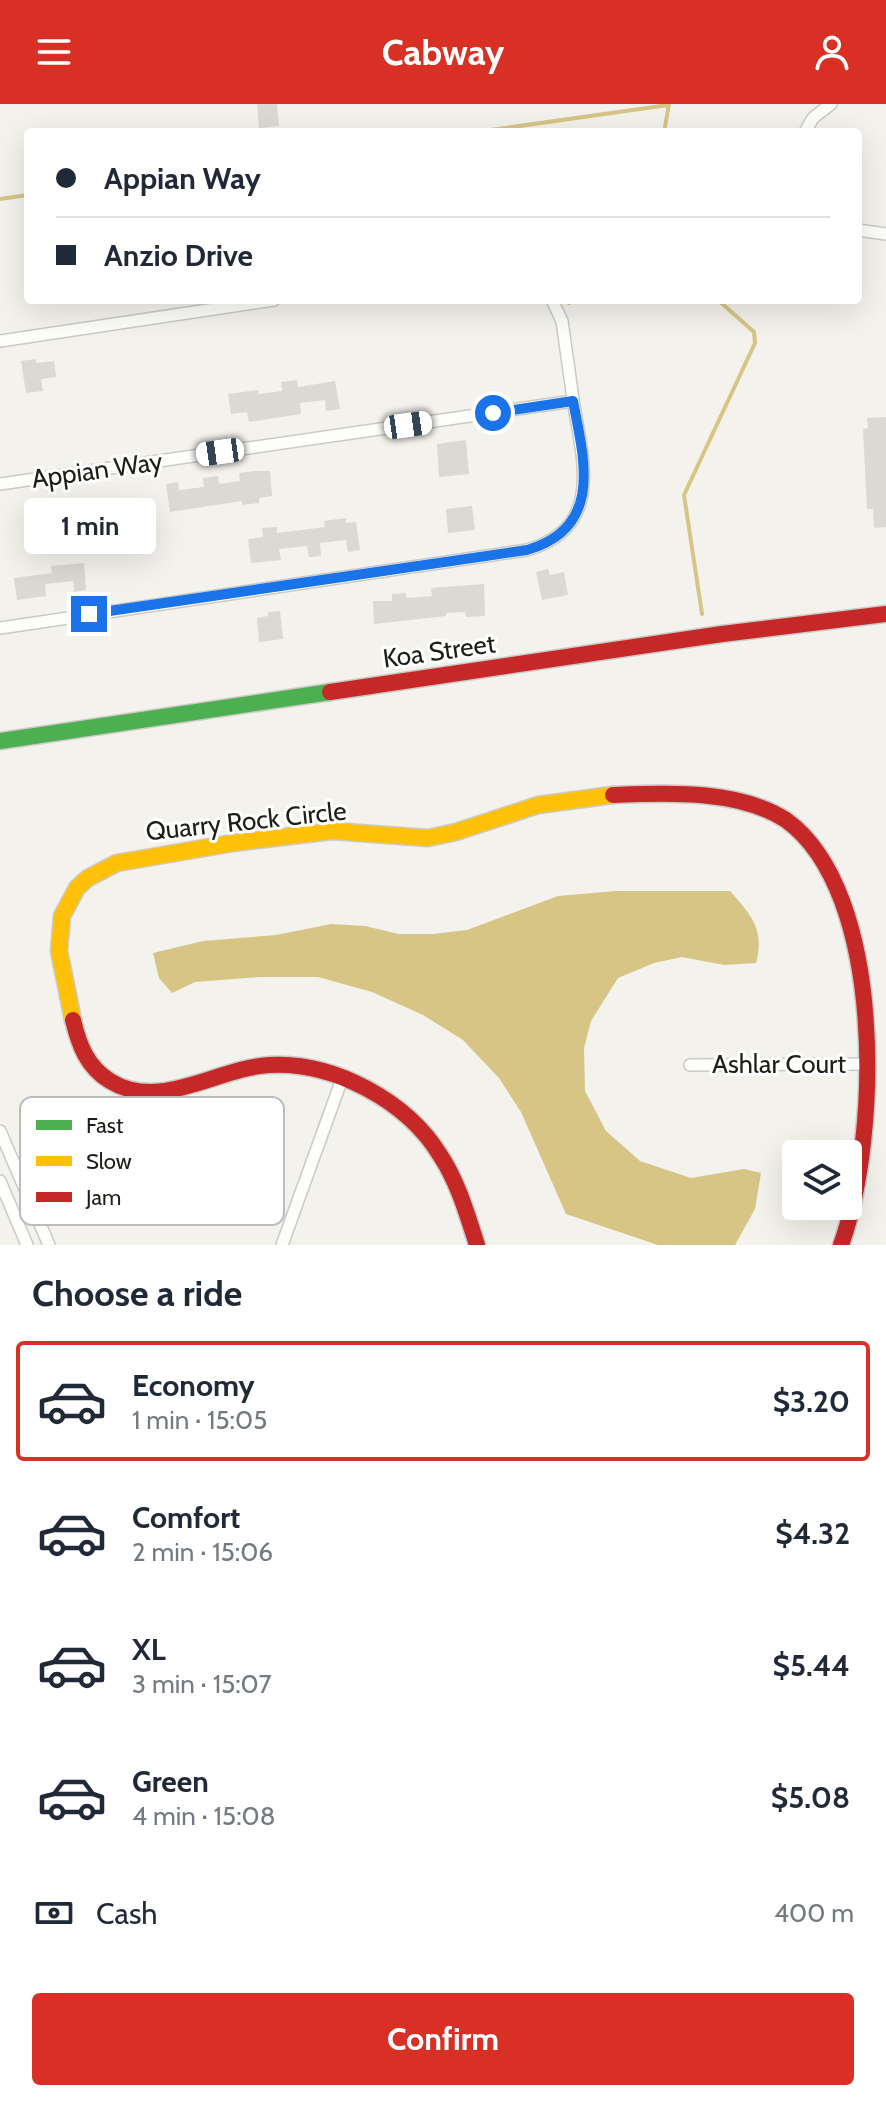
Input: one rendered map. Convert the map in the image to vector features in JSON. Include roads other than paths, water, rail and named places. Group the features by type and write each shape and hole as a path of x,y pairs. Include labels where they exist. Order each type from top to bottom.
{"street":[{"path":"807,128 813,118 831,104"},
{"path":"862,231 886,234"},
{"path":"0,341 247,304"},
{"path":"0,628 537,547 557,536 569,524 583,496 585,468 562,321 554,304"},
{"name":"Appian Way","path":"0,484 573,401"},
{"name":"Koa Street","path":"0,741 707,636 886,614"},
{"name":"Quarry Rock Circle","path":"477,1245 449,1171 431,1141 403,1113 370,1091 314,1070 281,1066 248,1067 160,1092 140,1092 118,1087 86,1061 59,951 59,925 67,902 85,878 109,864 134,858 333,831 427,838 454,833 535,805 578,798 629,794 694,796 744,802 776,814 821,853 837,882 861,958 868,1011 868,1124 862,1176 841,1245"},
{"name":"Ashlar Court","path":"690,1065 868,1064"},
{"path":"282,1245 342,1079"},
{"path":"0,1131 20,1180"},
{"path":"0,1181 3,1198 27,1245"},
{"path":"40,1225 49,1245"}],"waterway":[{"path":"665,128 669,104"},
{"path":"505,128 668,105"},
{"path":"0,199 24,196"},
{"path":"702,614 684,495 755,343 754,332 722,304"}]}
